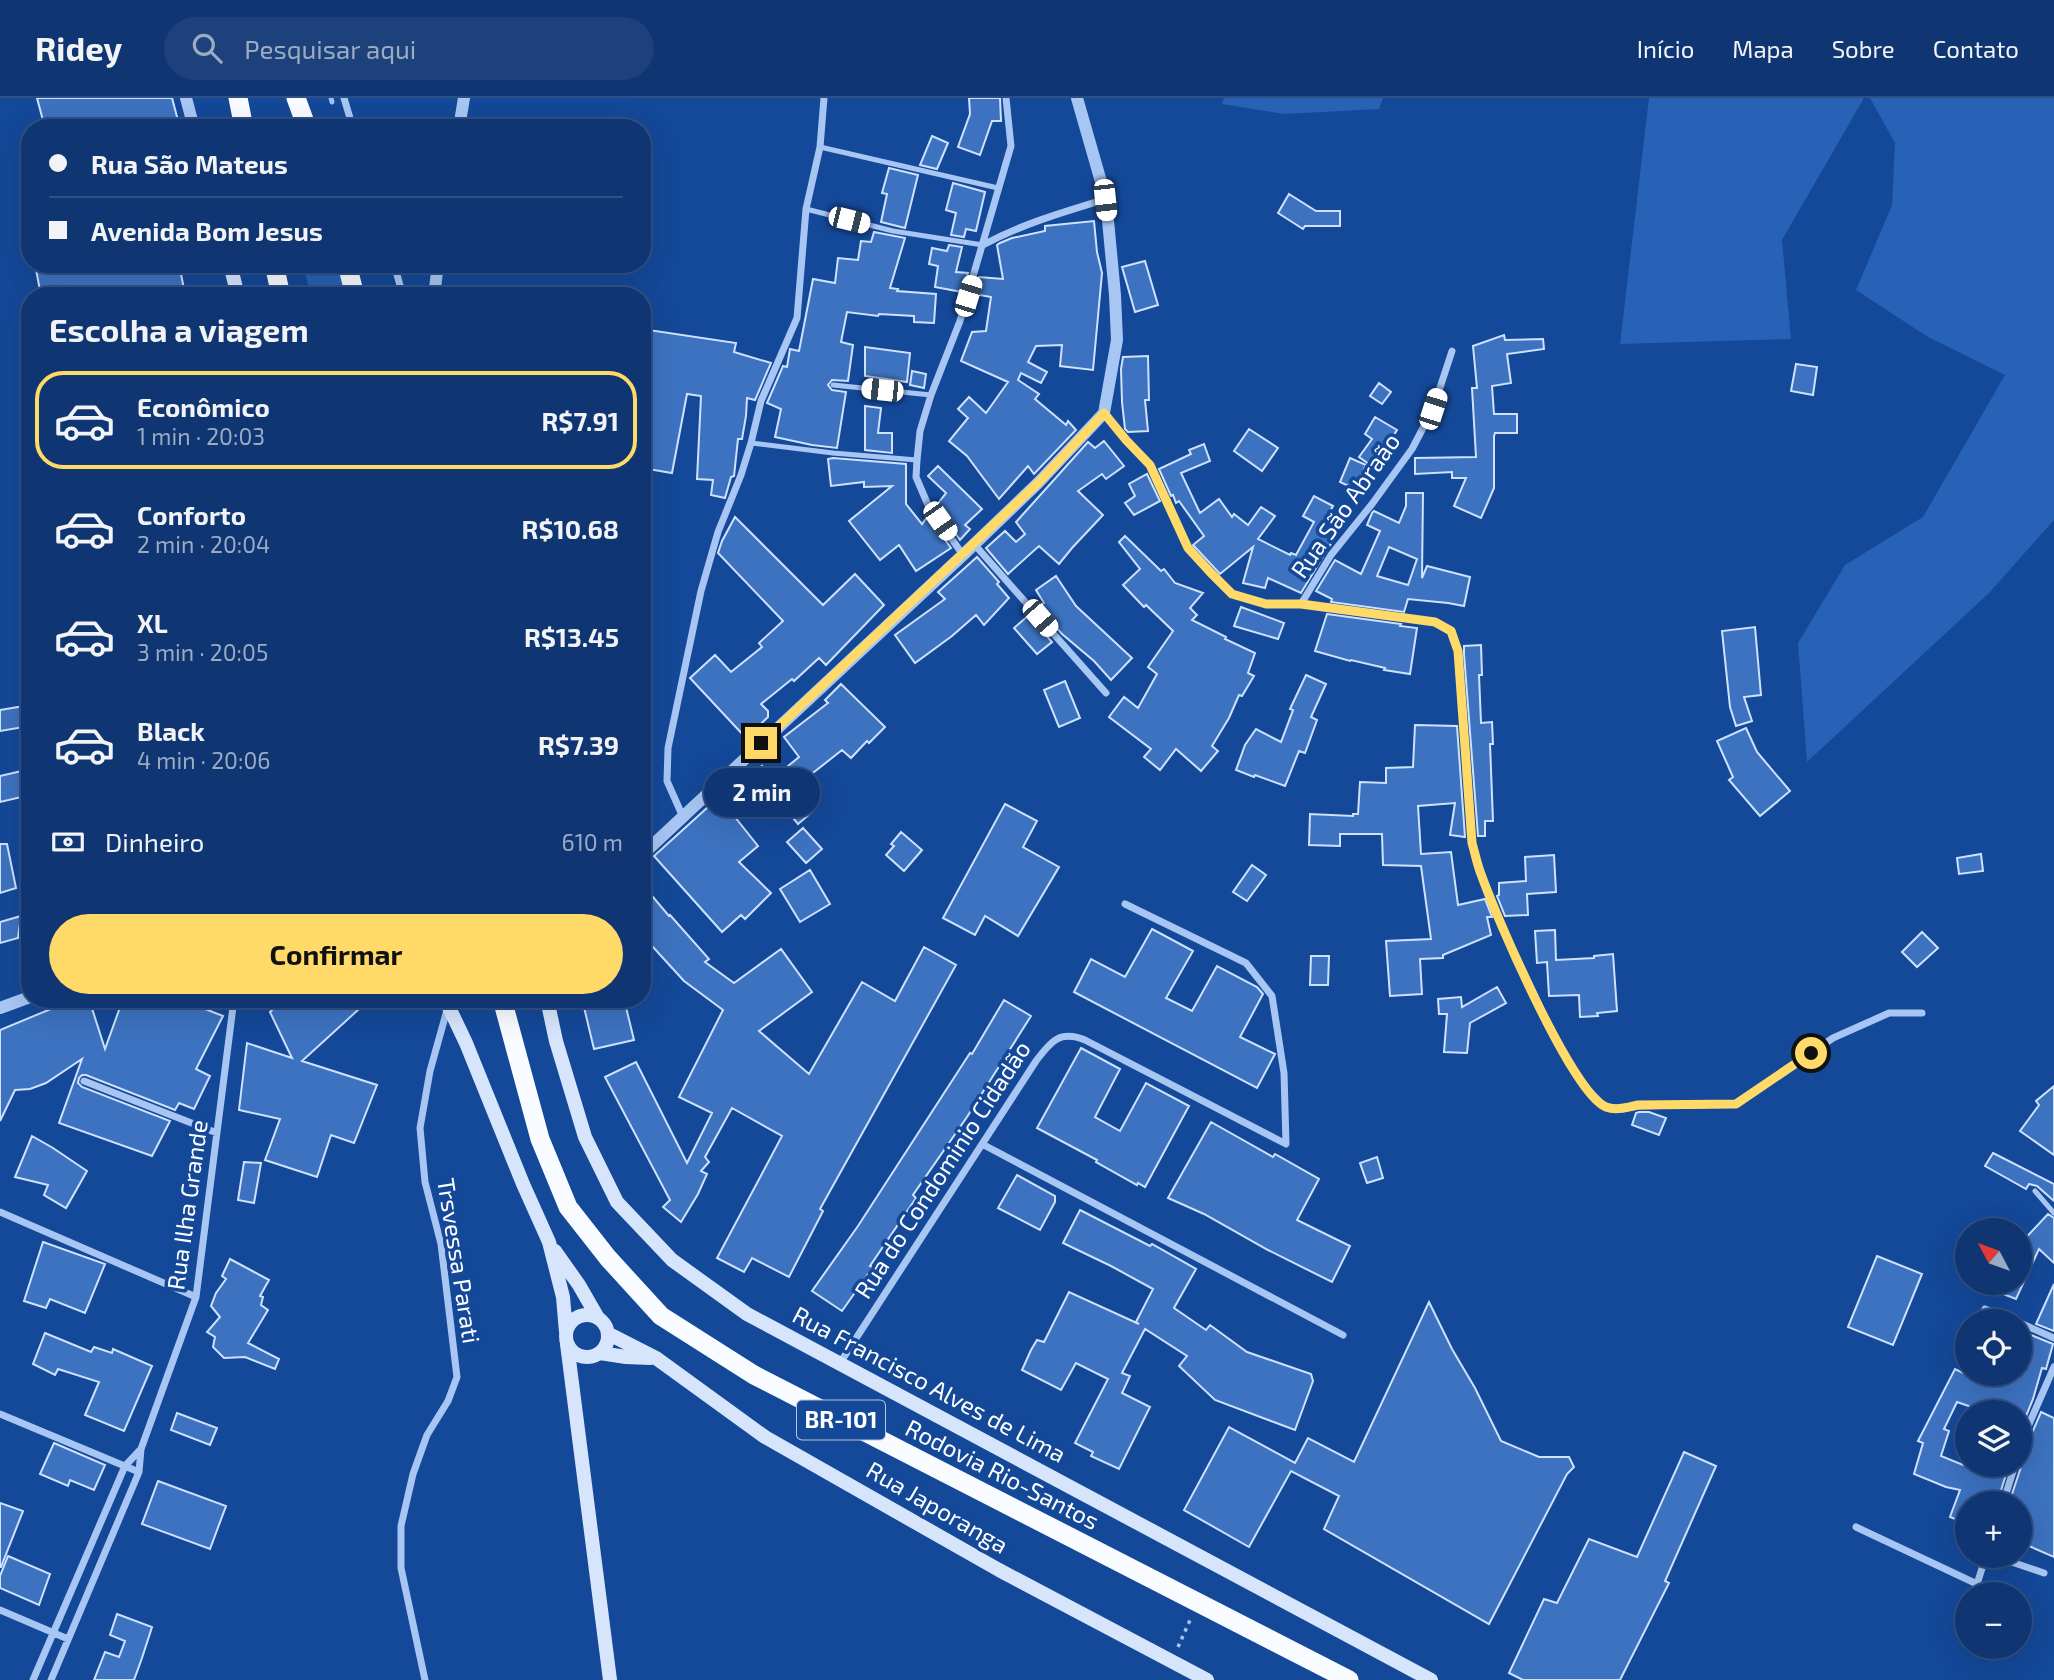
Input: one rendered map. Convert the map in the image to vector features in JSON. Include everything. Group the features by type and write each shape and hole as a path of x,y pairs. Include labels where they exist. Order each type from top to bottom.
{"highway":[{"path":"238,98 242,119"},
{"path":"296,98 304,119"},
{"name":"Rodovia Rio-Santos","path":"504,1008 540,1139 568,1207 608,1258 661,1316 754,1375 1349,1680"}],"main road":[{"path":"449,1008 549,1242 564,1297 566,1338 610,1680"},
{"name":"Rua Francisco Alves de Lima","path":"549,1008 585,1137 617,1202 672,1260 747,1314 1430,1680"},
{"path":"549,1242 579,1284 609,1334 604,1348 594,1355 574,1389"},
{"path":"598,1318 585,1315 578,1317 568,1326 566,1338 576,1354 656,1358"},
{"name":"Rua Japoranga","path":"609,1334 656,1358 765,1437 999,1570 1171,1661 1185,1675 1207,1680"}],"street":[{"path":"186,98 192,119"},
{"path":"344,98 350,119"},
{"path":"461,119 464,98"},
{"path":"683,817 667,782 668,748 701,591 718,532 751,443 761,401 797,318 806,209 820,147 824,98"},
{"path":"963,555 928,505 916,477 917,460 920,431 960,321 1011,146 1006,98"},
{"path":"651,847 963,555 1038,483 1104,413 1117,340 1115,295 1105,200 1077,98"},
{"path":"983,245 1035,221 1105,200"},
{"name":"Rua São Abraão","path":"1301,604 1331,555 1412,449 1433,409 1452,351"},
{"path":"1104,413 1150,465 1188,548 1232,594 1266,604 1301,604 1435,622 1451,631 1458,651 1472,843 1481,873 1502,926 1569,1064 1588,1090 1605,1107 1622,1109 1638,1105 1736,1104 1833,1038 1889,1013 1922,1013"},
{"path":"974,544 1106,692"},
{"name":"Rua do Condominio Cidadão","path":"840,1363 1048,1044 1059,1037 1072,1035 1286,1144 1284,1073 1272,996 1247,963 1125,904"},
{"path":"0,1008 21,1000"},
{"name":"Rua Ilha Grande","path":"51,1680 139,1472 141,1450 196,1297 233,1008"},
{"name":"Trsvessa Parati","path":"425,1680 401,1568 401,1526 413,1474 427,1435 448,1401 457,1377 441,1244 425,1182 420,1128 430,1071 446,1008"},
{"path":"84,1081 217,1133"},
{"path":"982,1144 1343,1335"},
{"path":"0,1212 196,1297"},
{"path":"2032,1329 2054,1338"},
{"path":"2032,1417 2054,1367"},
{"path":"0,1414 139,1472"},
{"name":"Rua Ilha Grande","path":"33,1680 124,1466 141,1450"},
{"path":"1856,1527 1977,1584 1982,1568"},
{"path":"2029,1568 2044,1573"},
{"path":"0,1610 68,1639"}],"lane":[{"path":"820,147 998,188"},
{"path":"806,209 893,231 983,245"},
{"path":"833,385 931,395"},
{"path":"751,443 917,460"},
{"path":"2035,1191 2054,1213"}],"path":[{"path":"1171,1661 1198,1603"}],"shaded area":[{"path":"1224,98 1383,98 1379,109 1284,114 1222,104"},
{"path":"1649,98 1864,98 1782,240 1791,339 1620,344"},
{"path":"1870,98 2054,98 2054,520 1989,593 1807,762 1798,643 1845,565 1923,517 2005,375 1928,337 1856,290 1892,205 1895,143"},
{"path":"305,273 343,273 346,287 309,287"}],"building":[{"path":"37,98 172,98 178,119 43,119"},
{"path":"969,98 1000,98 1001,121 992,121 980,155 958,147 970,114"},
{"path":"932,136 948,143 937,169 920,165"},
{"path":"889,168 918,175 905,228 881,222 887,194 882,193"},
{"path":"953,183 985,192 976,231 966,229 964,237 951,235 956,213 946,210"},
{"path":"1289,194 1316,211 1340,211 1340,226 1305,226 1303,229 1278,213"},
{"path":"1094,221 1102,273 1093,370 1060,366 1062,345 1036,346 1028,362 1047,372 1041,383 1021,373 1018,380 1039,394 1035,399 1066,425 1068,421 1076,430 1034,474 1028,466 999,499 967,456 949,441 968,418 958,409 969,397 986,413 1008,382 961,361 972,332 986,331 991,297 974,294 979,277 1003,279 997,245 1000,243 1045,231 1045,226"},
{"path":"874,232 905,238 890,288 936,294 934,323 914,322 914,316 878,316 847,312 841,342 853,345 848,381 832,380 828,385 832,390 846,392 837,448 775,437 781,409 767,403 783,366 787,367 790,349 799,351 813,279 835,283 838,258 858,260 861,241 871,242"},
{"path":"949,245 962,247 956,272 968,273 962,292 935,287 938,266 929,264 932,248 947,251"},
{"path":"1145,261 1158,305 1135,312 1122,267"},
{"path":"37,273 181,273 184,287 39,287"},
{"path":"651,330 736,343 734,352 771,363 755,400 747,398 742,439 738,439 734,476 731,477 725,498 711,495 713,480 697,479 701,396 687,394 672,473 651,470"},
{"path":"1504,335 1505,340 1543,339 1544,349 1507,354 1511,383 1492,386 1494,414 1517,414 1517,433 1495,433 1494,488 1481,518 1454,506 1466,478 1452,478 1452,472 1415,474 1415,458 1476,457 1472,388 1477,388 1473,346"},
{"path":"865,347 910,353 907,382 865,376"},
{"path":"1148,356 1149,400 1145,400 1148,431 1128,432 1125,429 1122,402 1123,357"},
{"path":"1796,364 1817,367 1813,395 1791,391"},
{"path":"912,371 926,374 924,388 910,385"},
{"path":"1379,383 1391,392 1382,404 1370,396"},
{"path":"865,406 881,408 878,433 892,433 892,453 865,450"},
{"path":"1375,417 1397,430 1373,467 1359,457 1372,439 1365,434"},
{"path":"1249,429 1278,448 1262,471 1234,451"},
{"path":"1104,441 1124,466 1106,479 1102,474 1078,491 1103,515 1059,564 1039,546 1008,574 986,548 1005,531 1016,542 1025,534 1016,522 1088,442 1095,448"},
{"path":"1204,444 1210,461 1181,473 1200,513 1219,499 1232,517 1234,514 1248,525 1261,507 1275,516 1258,539 1290,555 1296,555 1314,522 1303,516 1314,496 1333,506 1323,524 1338,532 1301,593 1268,578 1265,588 1243,583 1253,547 1220,574 1193,545 1204,536 1179,501 1176,503 1173,495 1171,496 1159,469 1191,454 1189,450"},
{"path":"1350,458 1366,465 1355,489 1340,482"},
{"path":"828,459 906,464 906,504 922,524 928,516 951,548 916,571 899,545 880,560 849,521 892,486 864,487 864,482 831,486"},
{"path":"938,466 982,509 965,525 970,529 960,540 936,506 946,493 928,476"},
{"path":"1147,474 1160,501 1134,515 1125,503 1135,496 1129,484"},
{"path":"1406,493 1423,493 1422,578 1427,566 1470,577 1464,606 1408,599 1404,612 1331,602 1332,599 1316,591 1335,560 1361,574 1380,531 1367,525 1372,513 1374,511 1399,523 1406,506","holes":["1389,547 1417,559 1408,585 1377,576"]},
{"path":"735,517 823,605 855,574 884,605 826,665 819,658 794,681 792,679 761,704 768,711 768,717 746,738 690,678 715,655 731,672 762,647 759,643 783,621 718,553"},
{"path":"1125,536 1161,571 1164,569 1175,583 1203,593 1190,608 1197,615 1192,620 1255,653 1248,673 1254,676 1242,696 1239,695 1212,746 1218,751 1201,771 1176,749 1160,770 1144,757 1151,749 1109,717 1124,697 1138,708 1157,674 1148,667 1173,631 1123,585 1140,569 1119,542"},
{"path":"977,557 1009,598 984,625 976,615 915,663 895,635 945,599 938,592"},
{"path":"1056,576 1076,606 1132,658 1111,680 1094,661 1062,634 1038,607 1044,603 1036,590"},
{"path":"1241,607 1284,623 1278,639 1234,626"},
{"path":"1327,614 1417,628 1410,674 1384,670 1385,668 1315,651"},
{"path":"1029,615 1052,642 1037,654 1014,628"},
{"path":"1755,627 1761,695 1744,697 1752,721 1736,726 1730,707 1722,631"},
{"path":"1481,645 1481,723 1492,722 1493,744 1490,744 1493,821 1485,821 1485,836 1478,836 1464,654 1464,646"},
{"path":"1306,675 1326,684 1311,717 1317,720 1305,753 1299,751 1285,786 1236,770 1245,745 1256,729 1281,742 1293,710 1290,709"},
{"path":"1065,681 1080,718 1059,727 1044,690"},
{"path":"841,684 885,727 851,758 842,750 804,780 817,796 805,806 811,813 798,824 776,797 760,809 740,781 762,766 771,780 799,757 784,737 828,703 825,700"},
{"path":"21,706 21,728 0,731 0,710"},
{"path":"1415,725 1457,726 1465,837 1450,835 1455,803 1418,806 1421,854 1451,852 1458,905 1485,899 1492,917 1487,917 1491,935 1443,955 1443,958 1420,959 1422,994 1390,996 1386,941 1431,939 1421,866 1383,865 1382,834 1340,834 1340,846 1309,845 1310,814 1358,814 1360,782 1386,783 1386,768 1413,767"},
{"path":"1746,728 1757,752 1790,791 1760,816 1729,780 1733,777 1717,741"},
{"path":"21,771 21,797 0,802 0,776"},
{"path":"719,797 758,846 739,862 771,893 745,919 741,915 722,932 654,856"},
{"path":"1005,804 1037,821 1023,847 1059,867 1018,936 985,916 975,935 943,918"},
{"path":"803,828 822,849 806,863 787,842"},
{"path":"901,832 922,850 904,871 886,855"},
{"path":"0,844 7,844 16,888 0,893"},
{"path":"1981,854 1983,871 1959,874 1957,858"},
{"path":"1554,855 1556,892 1527,894 1528,915 1505,916 1497,896 1499,883 1526,881 1525,857"},
{"path":"1252,865 1266,875 1247,901 1233,892"},
{"path":"810,870 830,904 800,922 780,889"},
{"path":"651,895 709,959 705,962 734,983 781,949 812,992 759,1031 809,1074 862,982 895,1001 924,947 956,965 820,1209 823,1211 789,1277 752,1258 744,1272 717,1258 782,1136 732,1108 705,1157 709,1162 701,1171 707,1174 681,1222 663,1207 670,1200 605,1077 636,1062 687,1163 712,1113 679,1097 723,1010 684,981 651,945"},
{"path":"21,916 18,938 0,943 0,922"},
{"path":"1152,929 1193,951 1166,998 1192,1011 1217,966 1257,987 1263,994 1240,1037 1275,1054 1257,1088 1074,992 1091,959 1125,977"},
{"path":"1555,930 1556,960 1613,954 1617,1011 1580,1017 1579,995 1549,996 1547,962 1537,963 1535,931"},
{"path":"1922,932 1938,948 1917,967 1902,952"},
{"path":"1311,956 1329,956 1328,985 1310,985"},
{"path":"1497,987 1506,1003 1470,1023 1467,1053 1444,1052 1447,1014 1439,1014 1438,999 1461,997 1462,1007"},
{"path":"1004,1000 1031,1016 967,1117 913,1195 916,1198 842,1311 812,1291 858,1226 970,1053 972,1054"},
{"path":"53,1008 92,1008 105,1049 120,1008 203,1008 223,1016 196,1069 210,1076 194,1109 179,1103 175,1110 86,1075 79,1078 78,1083 82,1087 170,1121 152,1156 59,1123 82,1059 46,1083 30,1089 15,1090 0,1121 0,1030"},
{"path":"274,1008 360,1008 302,1061 377,1085 354,1143 331,1135 317,1177 265,1160 280,1119 239,1110 247,1043 292,1058 270,1012"},
{"path":"584,1008 626,1008 634,1040 594,1049"},
{"path":"1081,1048 1120,1069 1095,1117 1120,1131 1146,1083 1189,1106 1145,1187 1037,1128"},
{"path":"2054,1086 2054,1155 2020,1131 2039,1105 2036,1101"},
{"path":"1649,1112 1666,1118 1659,1135 1632,1125 1636,1113"},
{"path":"1211,1122 1319,1179 1297,1220 1350,1246 1332,1282 1204,1214 1168,1198"},
{"path":"32,1136 87,1171 66,1208 44,1195 48,1185 15,1177"},
{"path":"1993,1153 2054,1184 2054,1201 2037,1186 2029,1184 2026,1189 1985,1166"},
{"path":"1377,1157 1383,1178 1367,1183 1360,1163"},
{"path":"244,1162 261,1163 254,1203 238,1200"},
{"path":"1017,1175 1055,1196 1055,1202 1040,1230 998,1208"},
{"path":"1080,1210 1150,1246 1152,1244 1196,1269 1174,1308 1206,1330 1210,1325 1247,1352 1311,1374 1313,1381 1295,1430 1215,1400 1179,1366 1187,1356 1145,1329 1122,1373 1130,1376 1122,1393 1150,1407 1119,1469 1091,1456 1093,1452 1075,1443 1108,1379 1076,1363 1061,1390 1022,1370 1031,1350 1037,1340 1044,1342 1069,1292 1139,1324 1136,1322 1153,1289 1063,1243"},
{"path":"2048,1214 2054,1218 2054,1263 2039,1249 2032,1264 2032,1231"},
{"path":"43,1242 105,1264 85,1313 50,1299 46,1308 24,1301"},
{"path":"1877,1256 1922,1274 1893,1345 1848,1327"},
{"path":"230,1259 269,1280 260,1296 263,1297 261,1305 268,1310 248,1343 279,1359 275,1369 245,1357 224,1358 213,1347 215,1337 207,1332 220,1317 211,1306 226,1279 222,1276"},
{"path":"2054,1284 2054,1331 2036,1324"},
{"path":"1429,1302 1501,1441 1539,1457 1569,1457 1574,1467 1567,1474 1489,1624 1324,1529 1339,1496 1291,1471 1249,1547 1184,1510 1229,1427 1295,1463 1308,1438 1354,1462"},
{"path":"45,1333 91,1352 94,1347 112,1353 113,1349 152,1366 124,1431 85,1415 99,1382 58,1369 55,1375 33,1364"},
{"path":"2032,1335 2053,1344 2032,1401 1955,1400 1955,1406 1944,1429 1949,1431 1941,1456 1955,1462 1955,1477 2005,1477 2001,1491 1960,1491 1914,1474 1923,1443 1918,1441 1955,1369 1955,1386 2032,1386"},
{"path":"2041,1412 2054,1418 2054,1557 2032,1547 2032,1491 2013,1491 2018,1477 2032,1477 2032,1433"},
{"path":"177,1413 217,1428 210,1445 171,1430"},
{"path":"54,1443 105,1465 94,1490 70,1480 68,1486 40,1474"},
{"path":"1684,1452 1716,1466 1665,1581 1669,1583 1620,1680 1523,1680 1509,1673 1544,1599 1557,1603 1589,1539 1637,1557"},
{"path":"158,1481 226,1506 210,1549 142,1524"},
{"path":"0,1503 23,1511 1,1567 0,1567"},
{"path":"1955,1504 1955,1519 1950,1517"},
{"path":"8,1556 50,1574 39,1605 0,1588 0,1576"},
{"path":"117,1614 152,1627 142,1658 134,1680 94,1680 105,1652 119,1657 125,1641 110,1635"}],"waterway":[{"path":"331,98 332,102"}],"route":[{"path":"761,743 1038,483 1104,413 1150,465 1188,548 1232,594 1266,604 1301,604 1435,622 1451,631 1458,651 1472,843 1481,873 1502,926 1569,1064 1588,1090 1605,1107 1622,1109 1638,1105 1736,1104 1811,1053"}]}
